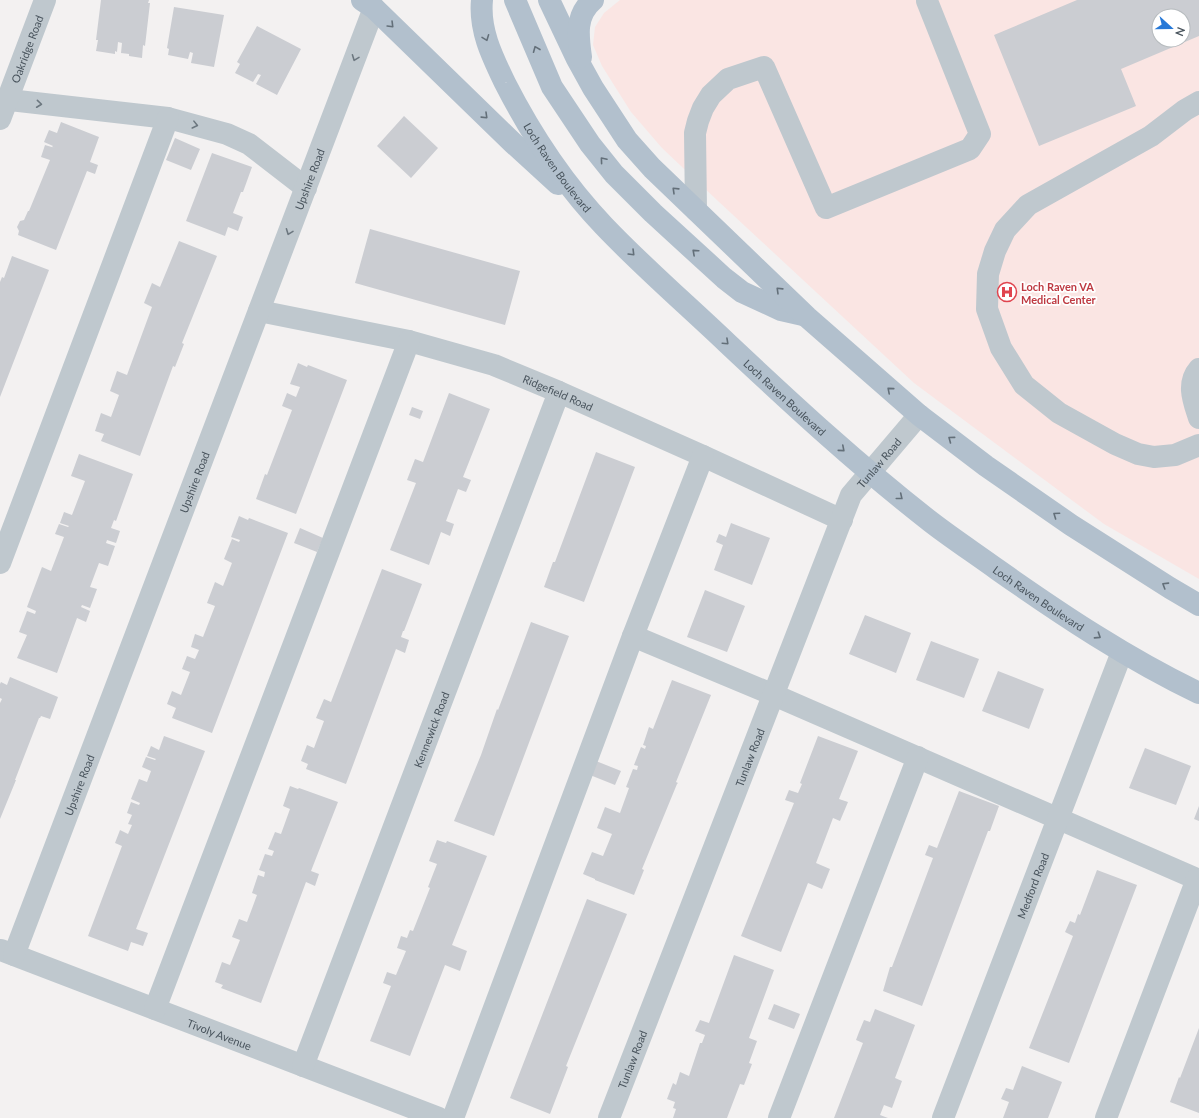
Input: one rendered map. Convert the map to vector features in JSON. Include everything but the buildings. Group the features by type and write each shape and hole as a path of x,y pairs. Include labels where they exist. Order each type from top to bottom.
{"main road":[{"name":"Loch Raven Boulevard","path":"482,0 482,28 496,64 517,105 561,174 604,226 775,388 846,452 945,532 1045,603 1122,652 1199,693"},
{"path":"515,0 552,87 590,144 614,174 653,213 724,278 742,292 781,310 807,317"},
{"path":"549,0 576,59 627,140 652,168 807,317 919,415 986,466 1071,525 1199,605"},
{"path":"593,0 582,12 578,28 582,59 593,88"},
{"path":"368,4 513,143 604,226"}],"street":[{"name":"Oakridge Road","path":"2,106 45,0"},
{"path":"696,210 695,133 703,108 711,95 728,80 764,67 826,208 970,149 980,134 927,1"},
{"name":"Upshire Road","path":"7,952 306,188 368,4"},
{"path":"1199,102 1185,110 1151,136 1028,205 1004,230 995,251 988,274 987,309 1000,348 1024,385 1059,413 1115,444 1138,454 1154,457 1175,455 1199,445"},
{"path":"2,106 168,118 227,134 248,144 306,188"},
{"path":"0,563 168,118"},
{"name":"Ridgefield Road","path":"259,311 409,341 494,366 559,392 842,520"},
{"path":"155,1009 409,341"},
{"path":"1199,369 1192,382 1192,397 1199,418"},
{"name":"Kennewick Road","path":"303,1066 559,392"},
{"name":"Tunlaw Road","path":"609,1118 851,495 919,415"},
{"path":"453,1118 633,636 703,456"},
{"path":"633,636 774,695 1198,880 1106,1118"},
{"name":"Medford Road","path":"943,1118 1122,652"},
{"path":"779,1118 918,758"},
{"name":"Tivoly Avenue","path":"7,952 439,1118"}],"shaded area":[{"name":"Loch Raven VA Medical Center","path":"620,0 1199,0 1199,579 1104,524 914,383 662,148 631,112 602,66 593,45 595,27 604,13"}],"place":[{"name":"Loch Raven VA Medical Center","path":"1007,292"}]}
